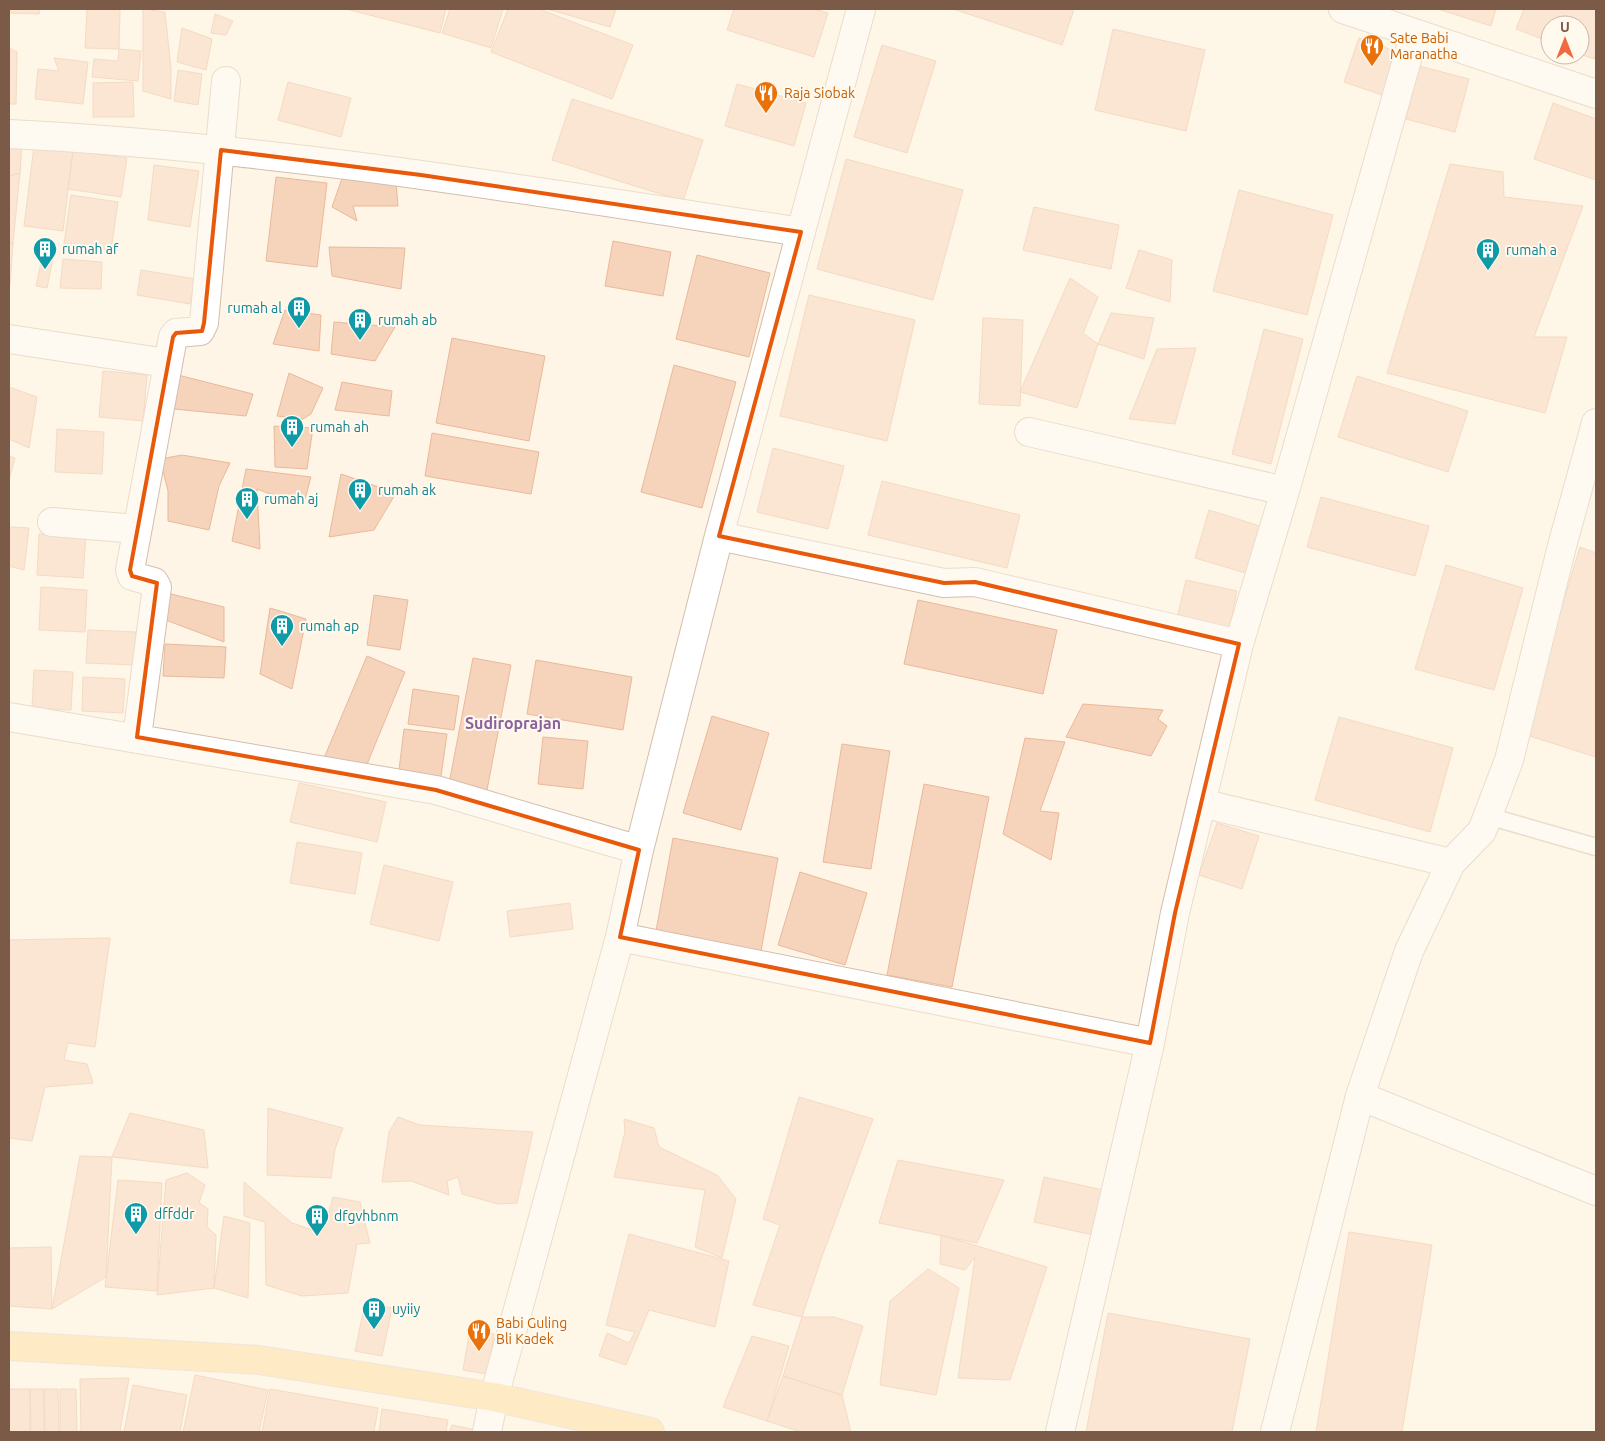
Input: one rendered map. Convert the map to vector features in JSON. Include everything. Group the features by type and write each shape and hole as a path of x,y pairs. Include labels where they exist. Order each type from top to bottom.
{"main road":[{"path":"9,1346 259,1360 494,1397 650,1432"}],"street":[{"path":"487,1432 494,1397 620,937 639,850 719,536 861,9"},
{"path":"1343,9 1596,94"},
{"path":"1060,1432 1150,1043 1175,913 1239,644 1285,491 1414,34"},
{"path":"137,737 157,587 154,582 137,578 130,573 167,363 176,333 198,332 202,329 204,323 226,81"},
{"path":"9,134 78,137 221,150 430,176 801,232"},
{"path":"9,339 167,363"},
{"path":"1276,1432 1360,1096 1409,951 1451,863 1482,831 1509,760 1562,546 1596,423"},
{"path":"1029,432 1285,491"},
{"path":"52,522 138,529"},
{"path":"719,536 944,584 976,582 1239,644"},
{"path":"9,717 137,737 436,790 639,850"},
{"path":"1201,803 1451,863"},
{"path":"620,937 1150,1043"},
{"path":"1360,1096 1596,1191"}],"lane":[{"path":"1488,816 1596,847"}],"highlighted area":[{"path":"221,150 421,175 801,232 719,536 944,583 975,582 1239,644 1175,913 1150,1043 620,937 639,850 436,790 137,737 157,583 132,576 130,570 173,337 176,333 202,331 204,323"}],"building":[{"path":"9,9 40,9 39,14 9,13"},
{"path":"87,9 120,9 119,49 85,48"},
{"path":"143,9 165,12 171,69 171,99 143,91"},
{"path":"346,9 446,9 440,33"},
{"path":"450,9 503,9 491,48 442,33"},
{"path":"508,9 539,9 633,45 612,99 491,52"},
{"path":"547,9 616,9 610,27"},
{"path":"734,9 814,9 828,13 814,57 727,30"},
{"path":"953,9 1074,9 1062,45"},
{"path":"1438,9 1496,9 1491,26"},
{"path":"1524,9 1596,9 1596,53 1594,59 1590,58 1590,15 1540,15 1540,38 1516,29"},
{"path":"215,14 233,21 226,35 211,33"},
{"path":"182,28 212,39 206,70 177,62"},
{"path":"1113,29 1205,50 1186,131 1095,110"},
{"name":"Sate Babi Maranatha","path":"1359,38 1400,53 1385,96 1344,82"},
{"path":"882,45 936,61 907,153 854,137"},
{"path":"9,48 17,52 16,104 9,104"},
{"path":"119,49 141,51 138,81 92,77 94,59 118,61"},
{"path":"54,58 88,62 83,104 35,99 38,69 59,71"},
{"path":"1419,66 1469,79 1455,132 1406,119"},
{"path":"178,70 202,74 198,105 174,101"},
{"path":"133,82 134,117 93,117 93,83"},
{"path":"288,82 351,98 341,137 278,120"},
{"name":"Raja Siobak","path":"737,84 806,103 794,146 725,126"},
{"path":"572,99 703,140 683,201 552,160"},
{"path":"1553,103 1596,119 1596,180 1534,159"},
{"path":"9,142 22,143 20,173 9,176"},
{"path":"34,146 73,151 63,231 24,226"},
{"path":"73,151 127,158 121,197 68,189"},
{"path":"846,159 963,190 933,300 817,269"},
{"name":"rumah a","path":"1450,164 1503,172 1504,197 1583,206 1534,337 1567,337 1545,413 1387,373"},
{"path":"154,165 199,171 190,227 148,220"},
{"path":"345,170 360,181 396,183 398,206 353,206 357,221 332,207"},
{"path":"20,173 13,243 9,243 9,176"},
{"path":"276,177 327,183 317,267 266,261"},
{"path":"1239,190 1333,215 1307,315 1213,291"},
{"path":"71,195 118,202 111,250 64,244"},
{"path":"1034,207 1119,225 1111,269 1023,250"},
{"path":"613,241 671,252 663,296 605,286"},
{"path":"9,243 13,243 10,286 9,286"},
{"path":"329,247 405,248 401,289 332,276"},
{"name":"rumah af","path":"44,248 54,253 47,288 36,286"},
{"path":"1139,250 1172,260 1170,302 1126,288"},
{"path":"697,255 770,273 749,357 676,339"},
{"path":"63,259 102,262 101,289 60,288"},
{"name":"rumah al","path":"141,270 195,279 190,304 137,295"},
{"path":"1070,278 1098,297 1083,333 1098,344 1077,408 1020,392"},
{"path":"809,295 915,320 887,441 780,416"},
{"name":"rumah al","path":"285,310 321,315 319,351 273,344"},
{"path":"1111,313 1154,318 1144,359 1098,344"},
{"path":"983,318 1023,320 1020,406 979,404"},
{"name":"rumah ab","path":"334,322 395,327 375,361 331,354"},
{"path":"1264,329 1303,339 1271,464 1232,454"},
{"path":"452,338 545,356 529,441 436,423"},
{"path":"1196,348 1175,424 1129,419 1157,349"},
{"path":"674,365 736,382 702,508 641,492"},
{"path":"103,371 147,375 143,421 99,417"},
{"path":"289,373 323,388 311,414 303,419 277,416"},
{"path":"178,375 253,394 246,416 174,409"},
{"path":"1357,376 1468,411 1448,472 1338,437"},
{"path":"342,382 392,391 389,416 335,410"},
{"path":"9,387 37,397 29,448 9,439"},
{"name":"rumah ah","path":"274,426 313,428 307,469 275,467"},
{"path":"57,429 104,432 102,474 55,472"},
{"path":"432,433 539,452 531,494 425,476"},
{"path":"773,448 844,466 828,529 757,512"},
{"path":"182,455 230,463 219,486 209,530 168,521 168,491 160,459"},
{"path":"9,456 15,458 9,480"},
{"name":"rumah aj","path":"246,469 311,477 305,499 270,494 257,489 260,549 232,541"},
{"name":"rumah ak","path":"341,474 396,493 374,530 329,537"},
{"path":"882,481 1020,515 1007,568 868,535"},
{"path":"1321,497 1429,526 1415,576 1307,547"},
{"path":"1209,510 1263,527 1249,574 1195,558"},
{"path":"9,527 29,528 24,570 9,566"},
{"path":"39,534 86,535 83,578 37,575"},
{"path":"1580,547 1596,553 1596,757 1523,734"},
{"path":"1446,565 1523,588 1494,690 1415,669"},
{"path":"1186,580 1237,591 1229,630 1177,618"},
{"path":"41,587 87,590 85,632 39,630"},
{"path":"171,594 224,607 224,642 163,619"},
{"path":"374,595 408,600 400,650 367,645"},
{"path":"918,600 1057,630 1043,694 904,664"},
{"name":"rumah ap","path":"270,608 306,619 292,689 260,674"},
{"path":"88,630 136,632 134,665 86,663"},
{"path":"165,644 226,647 224,678 163,676"},
{"path":"367,656 405,672 363,774 324,758"},
{"path":"473,658 511,665 486,795 448,789"},
{"path":"536,660 632,677 623,730 527,714"},
{"path":"34,670 73,672 71,710 32,708"},
{"path":"83,677 125,679 123,713 82,711"},
{"path":"413,689 459,696 454,730 408,724"},
{"path":"1083,704 1163,710 1158,719 1167,726 1151,756 1066,737"},
{"path":"712,716 769,733 741,830 683,813"},
{"path":"1339,717 1453,748 1430,832 1315,800"},
{"path":"404,729 447,734 440,783 398,778"},
{"path":"543,737 588,741 583,789 538,784"},
{"path":"1025,738 1065,742 1040,811 1059,813 1051,860 1003,834"},
{"path":"842,744 890,751 871,869 823,862"},
{"path":"299,783 386,802 377,842 290,822"},
{"path":"924,784 989,797 952,987 887,975"},
{"path":"1217,823 1259,836 1242,889 1199,875"},
{"path":"673,838 778,858 761,951 656,931"},
{"path":"297,842 362,853 355,894 290,883"},
{"path":"384,865 453,882 439,941 370,924"},
{"path":"800,872 867,893 845,965 778,945"},
{"path":"570,903 573,929 510,937 507,911"},
{"path":"110,938 95,1047 68,1043 64,1060 87,1064 93,1083 45,1087 32,1141 9,1138 9,940"},
{"path":"799,1097 873,1119 821,1259 802,1317 753,1305 780,1225 763,1219"},
{"path":"268,1108 343,1128 335,1149 331,1178 267,1175"},
{"path":"130,1113 204,1130 208,1168 112,1157"},
{"path":"398,1117 420,1125 533,1132 517,1203 498,1204 462,1194 458,1177 447,1181 449,1195 411,1181 382,1182 389,1132"},
{"path":"624,1119 654,1128 659,1147 717,1175 736,1199 722,1258 695,1247 705,1190 614,1177 625,1132"},
{"path":"80,1156 112,1157 106,1277 52,1309"},
{"path":"898,1160 1004,1180 977,1243 879,1223"},
{"path":"187,1173 205,1185 199,1203 208,1209 207,1227 216,1235 214,1288 157,1295 166,1180"},
{"path":"1044,1177 1103,1190 1093,1235 1034,1222"},
{"name":"dffddr","path":"118,1180 162,1183 157,1291 105,1287"},
{"name":"dfgvhbnm","path":"244,1182 292,1223 316,1231 326,1223 333,1197 360,1202 370,1243 357,1244 348,1293 302,1296 266,1285 265,1222 244,1216"},
{"path":"224,1216 250,1223 248,1298 214,1288"},
{"path":"1349,1232 1432,1245 1402,1432 1316,1432"},
{"path":"629,1234 729,1261 715,1327 649,1310 626,1365 599,1356 607,1333 629,1343 635,1332 606,1325"},
{"path":"941,1235 1047,1267 1010,1380 958,1378 975,1257 965,1270 940,1264"},
{"path":"51,1247 52,1309 9,1306 9,1248"},
{"path":"928,1269 959,1288 936,1395 880,1385 890,1301"},
{"name":"uyiiy","path":"365,1303 392,1308 382,1356 355,1351"},
{"path":"1108,1313 1250,1339 1232,1432 1086,1432"},
{"path":"802,1317 834,1317 863,1326 842,1395 783,1376"},
{"name":"Babi Guling Bli Kadek","path":"470,1329 494,1334 488,1374 463,1370"},
{"path":"752,1336 789,1346 767,1421 723,1407"},
{"path":"195,1375 268,1390 259,1432 183,1432"},
{"path":"783,1376 842,1395 851,1432 801,1432 767,1421"},
{"path":"129,1378 120,1432 81,1432 80,1379"},
{"path":"133,1385 187,1395 180,1432 124,1432"},
{"path":"9,1389 30,1389 30,1432 9,1432"},
{"path":"30,1389 44,1389 44,1432 31,1432"},
{"path":"44,1389 58,1389 59,1432 45,1432"},
{"path":"60,1389 76,1389 77,1432 60,1432"},
{"path":"270,1389 378,1408 374,1432 262,1432"},
{"path":"382,1409 448,1420 446,1432 379,1432"},
{"path":"452,1425 476,1430 476,1432 450,1432"}],"place":[{"name":"Sate Babi Maranatha","path":"1372,67"},
{"name":"Raja Siobak","path":"766,114"},
{"name":"rumah af","path":"45,270"},
{"name":"rumah a","path":"1488,271"},
{"name":"rumah al","path":"299,329"},
{"name":"rumah ab","path":"360,341"},
{"name":"rumah ah","path":"292,448"},
{"name":"rumah ak","path":"360,511"},
{"name":"rumah aj","path":"247,520"},
{"name":"rumah ap","path":"282,647"},
{"name":"dffddr","path":"136,1235"},
{"name":"dfgvhbnm","path":"317,1237"},
{"name":"uyiiy","path":"374,1330"},
{"name":"Babi Guling Bli Kadek","path":"479,1352"}],"district":[{"name":"Sudiroprajan","path":"513,723"}]}
